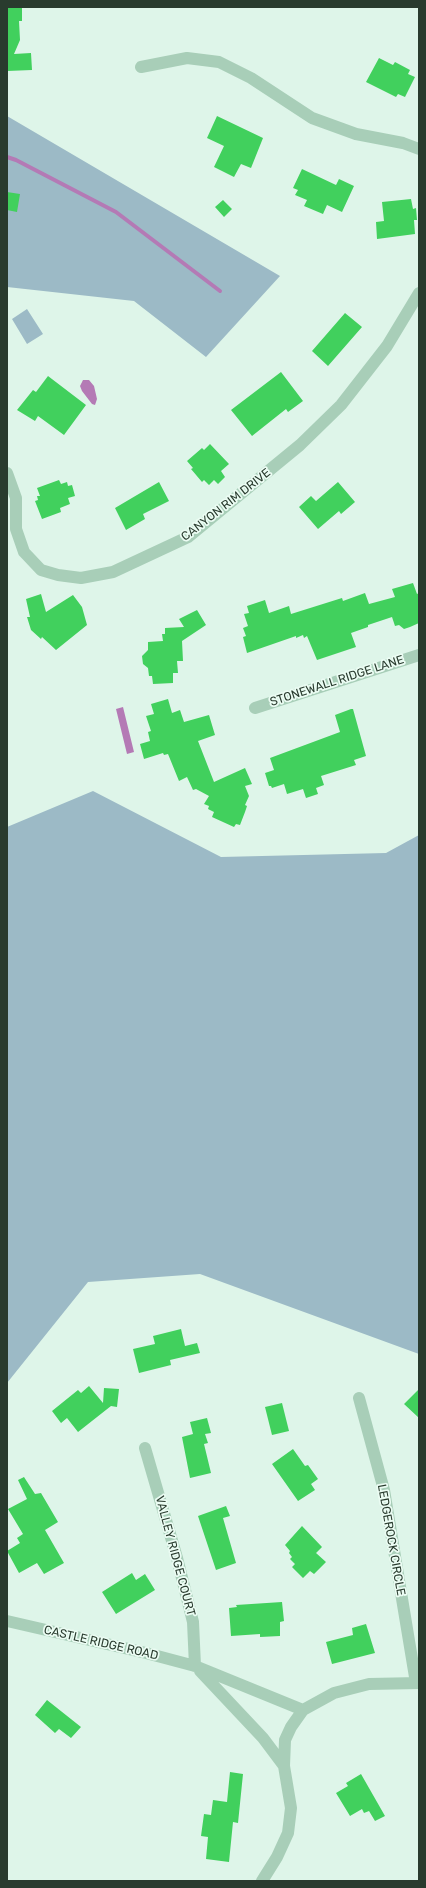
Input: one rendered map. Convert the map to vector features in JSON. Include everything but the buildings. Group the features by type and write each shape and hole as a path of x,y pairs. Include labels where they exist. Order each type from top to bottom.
{"street":[{"path":"141,67 187,58 219,62 252,78 312,118 356,134 403,143 419,149"},
{"name":"CANYON RIM DRIVE","path":"7,473 16,498 16,529 24,552 41,570 58,575 81,578 120,570 188,537 300,445 341,405 387,346 419,293"},
{"name":"STONEWALL RIDGE LANE","path":"255,708 419,655"},
{"name":"LEDGEROCK CIRCLE","path":"359,1398 384,1490 418,1683"},
{"name":"VALLEY RIDGE COURT","path":"146,1448 177,1558 193,1622 195,1666"},
{"name":"CASTLE RIDGE ROAD","path":"7,1621 146,1653 195,1666 303,1710"},
{"path":"195,1666 258,1732 284,1766"},
{"path":"262,1881 277,1857 288,1833 290,1808 284,1766 285,1740 291,1727 303,1710 334,1693 369,1684 418,1683"}],"shaded area":[{"path":"7,116 280,276 206,357 134,301 7,287"},
{"path":"27,309 43,334 27,344 12,319"},
{"path":"83,380 89,380 94,386 97,399 95,405 92,404 82,391 80,386"},
{"path":"123,707 134,752 127,754 116,709"},
{"path":"93,791 221,857 386,853 419,835 419,1354 200,1274 88,1282 7,1383 7,827"}],"waterway":[{"path":"7,157 16,160 116,212 220,291"}]}
